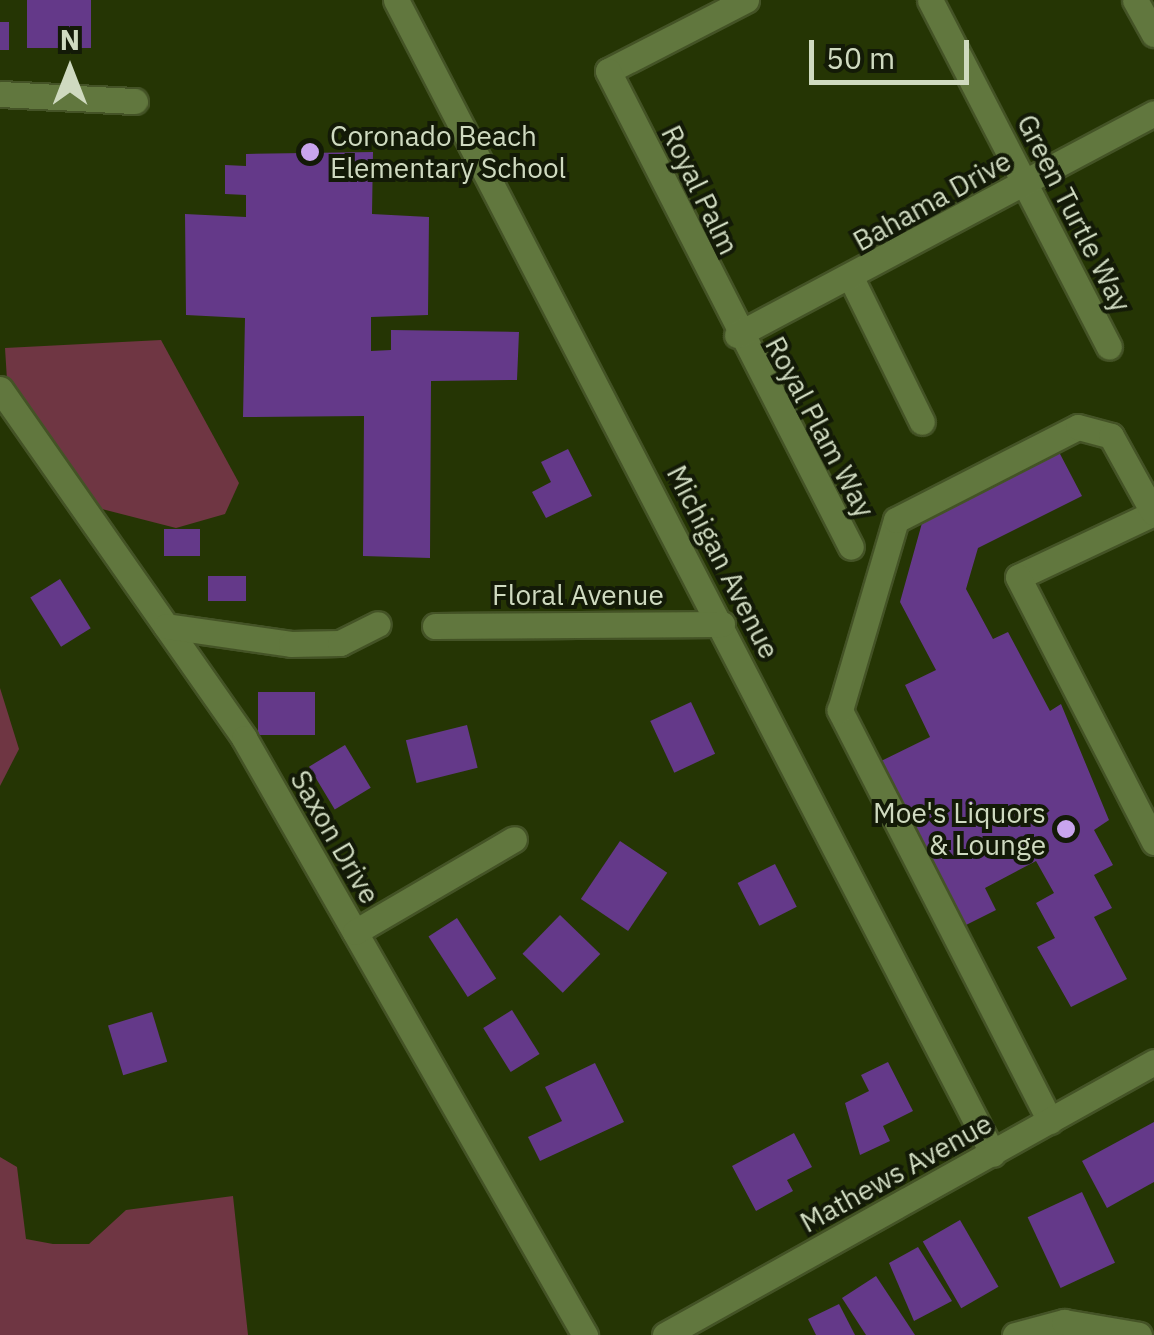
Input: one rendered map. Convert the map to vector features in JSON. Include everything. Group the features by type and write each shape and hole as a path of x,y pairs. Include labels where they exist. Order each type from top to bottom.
{"street":[{"name":"Michigan Avenue","path":"396,0 993,1154"},
{"name":"Royal Palm","path":"737,336 608,71 746,0"},
{"name":"Green Turtle Way","path":"930,0 1109,348"},
{"path":"1136,0 1154,34"},
{"path":"0,94 135,101"},
{"name":"Bahama Drive","path":"737,336 852,280 1154,113"},
{"path":"852,280 922,422"},
{"name":"Royal Plam Way","path":"737,336 851,547"},
{"name":"Saxon Drive","path":"0,389 244,738 586,1335"},
{"path":"1050,1121 840,710 896,520 1078,427 1111,436 1154,512 1018,578 1154,842"},
{"path":"166,626 292,644 340,642 378,624"},
{"name":"Floral Avenue","path":"435,626 722,624"},
{"path":"355,932 514,839"},
{"name":"Mathews Avenue","path":"665,1335 1154,1062"},
{"path":"1015,1335 1064,1322 1139,1335"}],"shaded area":[{"path":"161,340 239,483 225,514 176,528 98,508 7,380 5,348"},
{"path":"0,688 19,749 0,786"},
{"path":"0,1157 17,1167 26,1239 53,1244 89,1244 126,1210 233,1196 248,1335 0,1335"}],"building":[{"path":"27,0 91,0 91,48 27,48"},
{"path":"0,22 9,22 9,50 0,50"},
{"path":"373,152 372,214 429,217 428,315 371,317 371,351 391,350 391,330 519,332 517,380 431,381 430,558 363,556 364,416 243,417 245,318 186,315 185,214 246,217 246,195 225,194 225,165 246,166 246,154"},
{"path":"568,449 592,496 546,518 532,492 551,482 541,462"},
{"path":"1059,452 1082,496 978,548 966,589 993,639 1008,632 1050,711 1061,704 1109,820 1094,830 1113,865 1094,875 1112,908 1094,917 1127,979 1071,1007 1037,947 1055,938 1036,903 1054,893 1036,861 985,888 996,910 960,928 875,764 930,737 905,685 936,670 900,602 922,523"},
{"path":"164,529 200,529 200,556 164,556"},
{"path":"208,576 246,576 246,601 208,601"},
{"path":"60,579 91,628 61,647 30,598"},
{"path":"258,692 315,692 315,735 258,735"},
{"path":"691,702 715,754 674,773 650,721"},
{"path":"467,725 478,768 417,783 406,740"},
{"path":"345,745 371,788 335,809 309,767"},
{"path":"620,841 667,873 628,931 581,899"},
{"path":"775,864 797,907 759,926 738,883"},
{"path":"560,915 600,954 563,993 522,954"},
{"path":"457,918 496,978 468,997 428,937"},
{"path":"512,1010 540,1054 511,1072 483,1028"},
{"path":"152,1012 167,1062 123,1075 108,1025"},
{"path":"888,1062 913,1111 883,1126 890,1141 860,1155 845,1103 869,1091 861,1075"},
{"path":"595,1063 624,1122 540,1161 528,1137 562,1121 545,1087"},
{"path":"1154,1122 1154,1182 1107,1208 1082,1161"},
{"path":"794,1133 812,1167 787,1180 793,1191 756,1211 732,1166"},
{"path":"1082,1192 1115,1263 1061,1288 1028,1217"},
{"path":"960,1220 998,1287 961,1308 923,1242"},
{"path":"918,1247 952,1301 914,1321 889,1263"},
{"path":"876,1276 915,1335 866,1335 842,1298"},
{"path":"839,1304 855,1335 816,1335 808,1319"}],"place":[{"name":"Coronado Beach Elementary School","path":"310,152"},
{"name":"Moe's Liquors & Lounge","path":"1066,829"}]}
